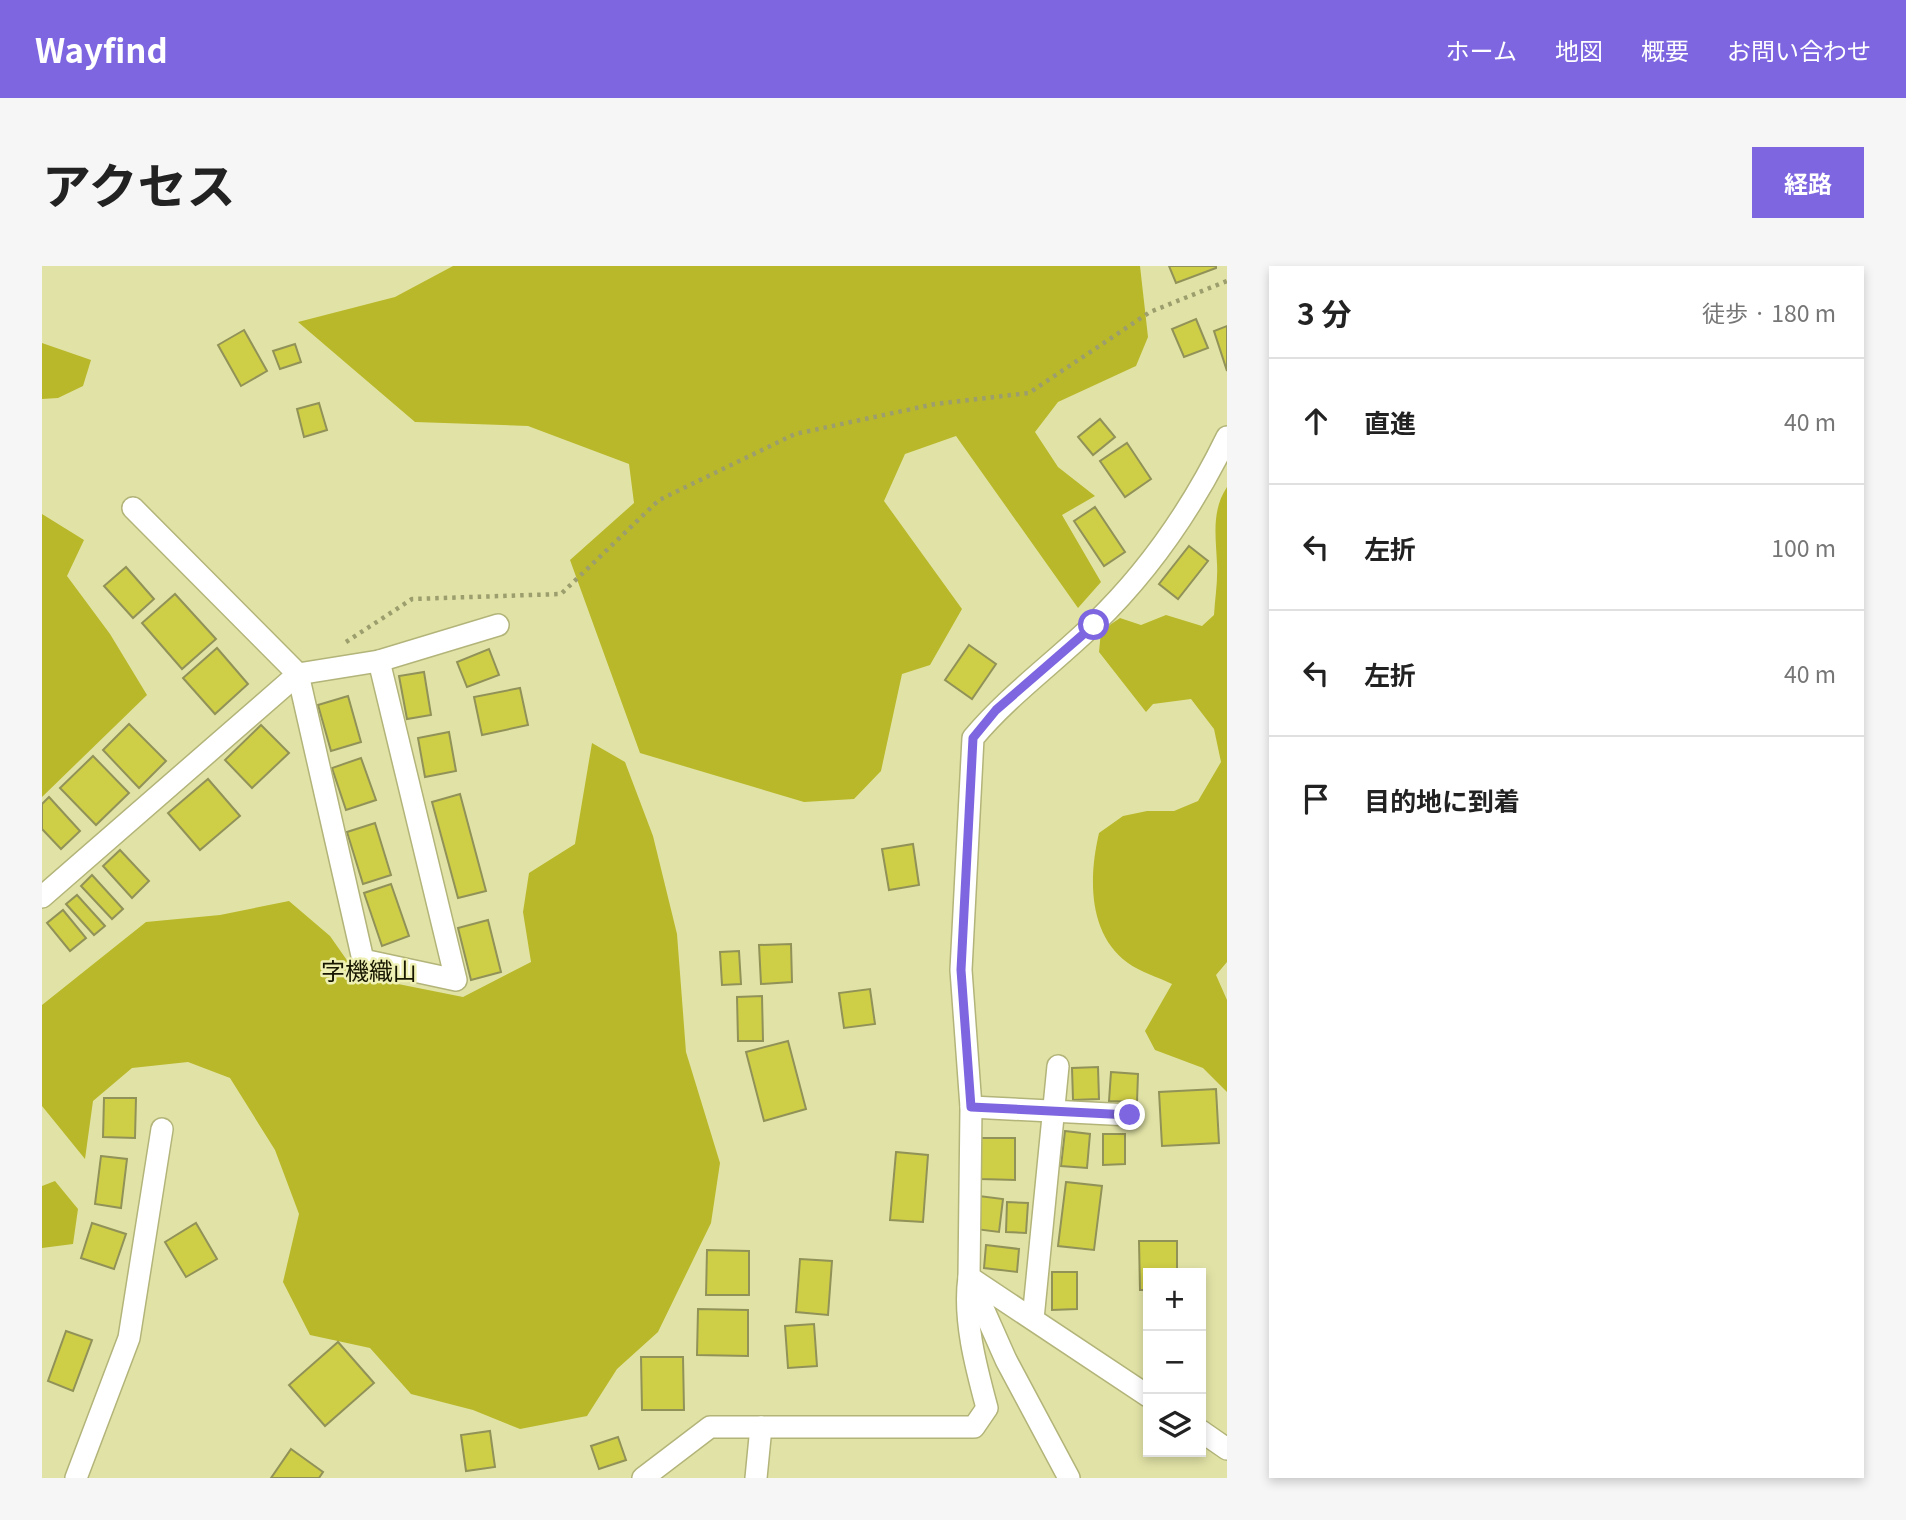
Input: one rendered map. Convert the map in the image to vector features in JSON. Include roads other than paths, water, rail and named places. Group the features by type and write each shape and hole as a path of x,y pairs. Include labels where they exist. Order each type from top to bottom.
{"street":[{"path":"643,1478 710,1427 974,1427 987,1408 979,1378 966,1299 969,1277 971,1107 961,970 973,738 996,710 1094,625 1140,577 1200,493 1227,437"},
{"path":"134,508 298,674 363,960 456,980 379,661"},
{"path":"42,897 298,674 379,661 498,625"},
{"path":"1033,1319 1056,1110 1058,1066"},
{"path":"971,1107 1130,1115"},
{"path":"76,1478 129,1338 162,1129"},
{"path":"969,1277 1145,1394"},
{"path":"969,1277 1006,1360 1069,1478"},
{"path":"756,1478 761,1427"},
{"path":"1206,1434 1227,1449"}],"district":[{"name":"字機織山","path":"369,969"}]}
